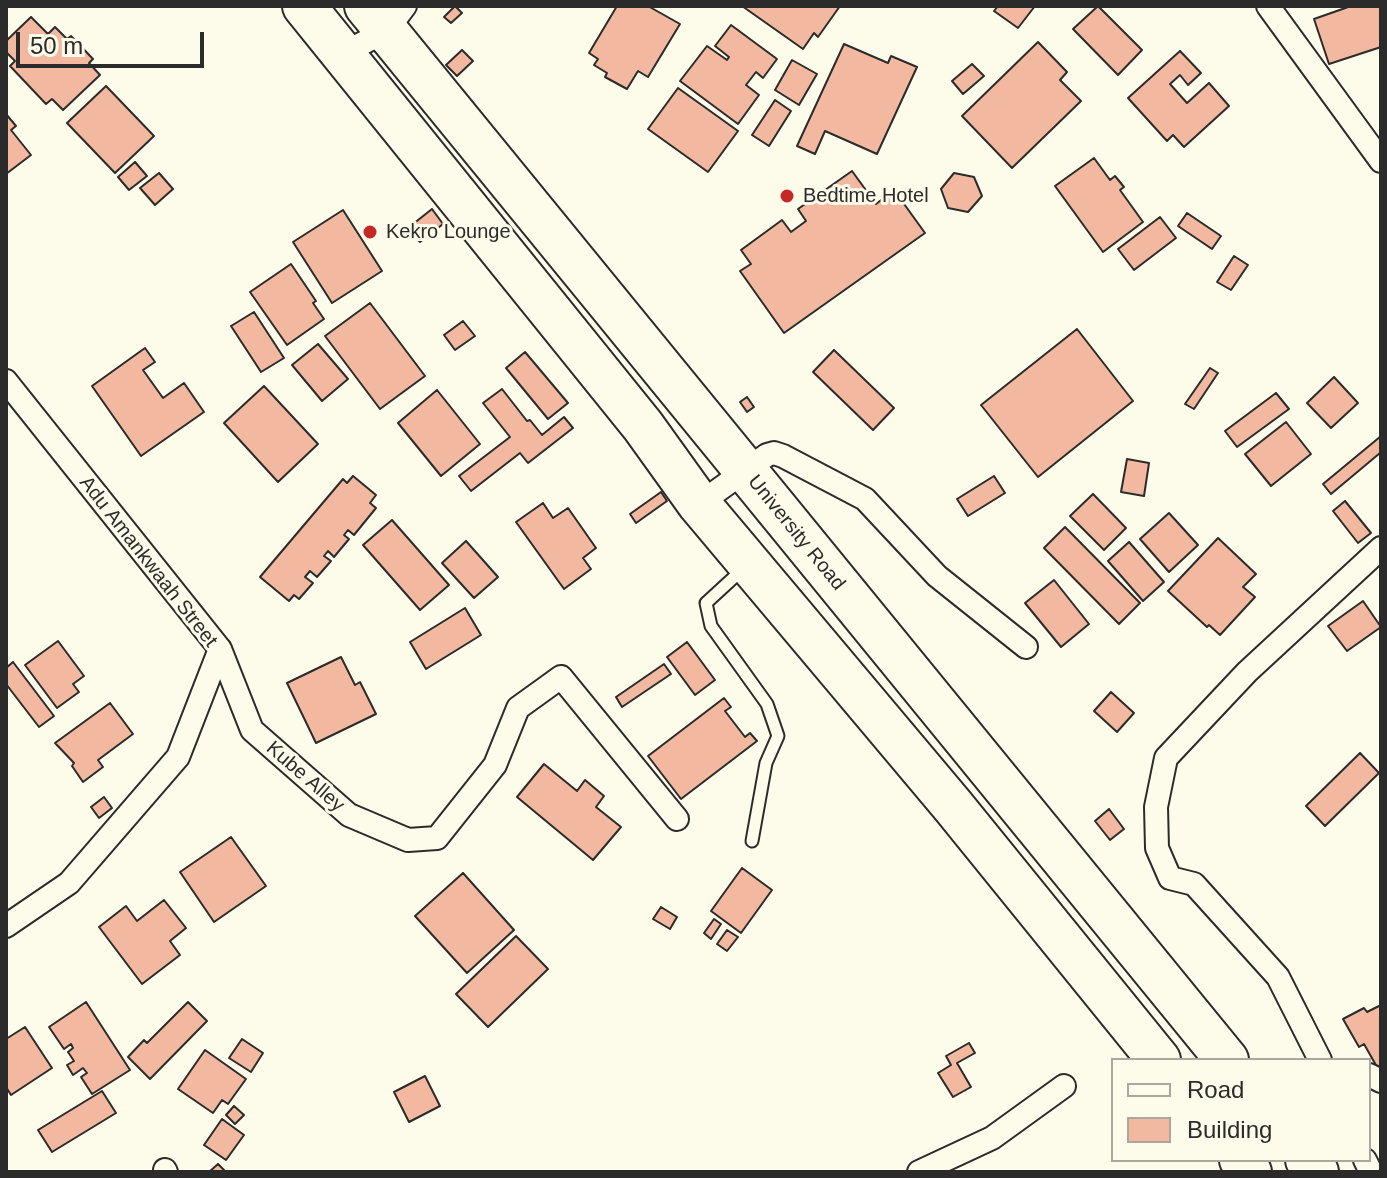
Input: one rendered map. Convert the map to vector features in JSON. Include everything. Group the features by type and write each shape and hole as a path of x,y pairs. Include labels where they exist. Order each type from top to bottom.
{"highway":[{"path":"304,6 643,426 699,504 953,806 1157,1058"},
{"name":"University Road","path":"385,14 744,470 1225,1058"}],"street":[{"path":"1268,6 1381,161"},
{"path":"342,54 385,14"},
{"name":"Adu Amankwaah Street","path":"6,381 220,649 178,757 69,883 6,926"},
{"path":"699,504 744,470 774,453 865,499 937,576 1026,647"},
{"path":"1317,1054 1278,977 1248,941 1194,884 1170,878 1157,848 1156,807 1166,758 1247,672 1381,548"},
{"name":"Kube Alley","path":"220,649 252,730 349,815 408,840 437,838 495,765 518,708 561,677 677,819"},
{"path":"919,1172 992,1138 1064,1086"}],"lane":[{"path":"749,563 706,603 711,626 767,704 778,736 766,763 752,841"}],"building":[{"path":"455,6 462,13 451,23 444,17"},
{"path":"617,6 648,6 680,24 648,77 638,71 627,89 605,77 607,73 594,65 598,59 589,53"},
{"path":"742,6 840,6 818,37 814,33 803,49"},
{"path":"998,6 1035,6 1018,28 994,11"},
{"path":"1098,6 1142,50 1118,75 1073,29"},
{"path":"1351,6 1381,6 1381,47 1329,64 1314,19"},
{"path":"31,17 48,34 55,27 67,39 71,36 93,59 89,63 100,75 63,110 52,99 46,104 10,66 15,61 6,52 6,41"},
{"path":"731,25 777,59 763,78 756,72 746,85 759,95 738,124 680,81 707,46 727,60 729,57 715,46"},
{"path":"1038,42 1067,72 1060,80 1081,101 1012,168 962,116"},
{"path":"844,44 888,63 891,56 917,67 877,154 825,131 815,154 797,146"},
{"path":"462,50 473,61 457,76 446,65"},
{"path":"1180,51 1201,73 1188,85 1180,75 1170,84 1187,103 1209,83 1229,106 1184,147 1173,135 1167,141 1128,98"},
{"path":"792,60 817,74 799,105 775,90"},
{"path":"972,64 984,76 963,94 952,81"},
{"path":"106,86 154,136 115,173 67,123"},
{"path":"678,88 738,131 708,172 648,129"},
{"path":"775,100 791,111 769,146 752,135"},
{"path":"6,114 16,126 11,130 31,155 6,174"},
{"path":"1094,158 1110,180 1115,176 1124,187 1120,190 1143,222 1103,252 1055,186"},
{"path":"135,162 147,176 129,190 118,177"},
{"path":"852,171 876,204 894,190 925,233 784,333 740,271 751,264 741,250 782,220 791,232 806,221 798,209"},
{"path":"159,173 173,189 155,205 140,188"},
{"path":"954,173 974,177 982,196 968,212 948,208 941,189"},
{"path":"432,209 443,224 420,242 408,228"},
{"path":"343,210 382,271 332,303 293,242"},
{"path":"1187,213 1221,236 1212,249 1178,226"},
{"path":"1160,217 1176,238 1134,270 1118,249"},
{"path":"1234,256 1248,265 1231,290 1217,282"},
{"path":"291,264 316,301 313,303 324,319 287,345 250,292"},
{"path":"370,303 425,376 380,409 325,336"},
{"path":"254,312 284,358 261,372 231,326"},
{"path":"463,321 475,336 455,350 444,335"},
{"path":"1077,329 1133,401 1038,477 981,405"},
{"path":"318,344 348,379 322,401 292,365"},
{"path":"145,348 155,362 143,370 163,398 184,383 204,412 141,456 92,386"},
{"path":"834,350 894,408 873,430 813,372"},
{"path":"525,352 568,403 548,419 506,368"},
{"path":"1210,368 1218,373 1194,409 1185,404"},
{"path":"1334,377 1358,403 1331,428 1307,403"},
{"path":"264,386 318,444 278,482 224,423"},
{"path":"502,389 542,435 564,417 573,428 528,463 520,453 471,491 459,476 510,437 483,403"},
{"path":"437,390 480,444 441,476 398,423"},
{"path":"1276,393 1289,409 1237,447 1225,431"},
{"path":"747,397 754,407 747,412 740,402"},
{"path":"1286,422 1311,454 1271,486 1245,454"},
{"path":"1381,436 1381,455 1331,494 1323,484"},
{"path":"1127,459 1149,463 1144,496 1121,492"},
{"path":"353,476 376,495 370,503 376,508 354,535 348,530 344,535 349,539 334,557 328,551 324,556 331,561 317,577 310,571 305,577 313,583 299,599 294,595 289,601 260,577 343,479 347,483"},
{"path":"994,476 1005,493 968,516 957,499"},
{"path":"661,492 667,501 636,523 630,514"},
{"path":"1093,494 1126,528 1104,550 1070,516"},
{"path":"1345,501 1371,533 1358,543 1333,511"},
{"path":"543,503 553,518 568,508 596,548 583,558 591,569 564,589 516,522"},
{"path":"1169,513 1198,545 1169,572 1140,539"},
{"path":"392,520 449,585 420,610 363,545"},
{"path":"1065,527 1140,603 1119,624 1044,548"},
{"path":"1218,538 1256,574 1243,587 1255,597 1220,635 1168,591"},
{"path":"466,541 498,577 474,598 442,563"},
{"path":"1129,542 1164,582 1143,601 1108,561"},
{"path":"1054,580 1089,624 1061,647 1025,603"},
{"path":"1363,601 1381,627 1347,651 1328,626"},
{"path":"465,608 481,635 426,669 410,642"},
{"path":"58,641 84,676 73,684 79,692 57,708 25,665"},
{"path":"687,642 715,680 695,695 667,657"},
{"path":"341,657 355,685 360,682 376,714 316,743 287,683"},
{"path":"13,662 54,716 39,727 6,684 6,668"},
{"path":"664,664 671,674 622,707 616,697"},
{"path":"1111,692 1134,713 1117,732 1094,711"},
{"path":"724,698 731,707 725,711 745,737 750,733 757,741 681,799 648,756"},
{"path":"110,703 133,734 98,760 103,767 83,782 72,766 74,763 55,743"},
{"path":"1360,753 1379,773 1325,826 1306,806"},
{"path":"544,764 577,791 585,780 604,796 596,807 621,827 593,860 517,797"},
{"path":"104,797 112,808 99,818 91,807"},
{"path":"1109,809 1124,829 1110,840 1095,821"},
{"path":"231,837 266,886 214,922 180,872"},
{"path":"742,868 772,890 741,933 711,911"},
{"path":"463,873 514,930 467,973 415,916"},
{"path":"164,900 186,928 170,941 180,955 142,984 99,927 126,906 137,921"},
{"path":"661,907 677,917 670,929 653,919"},
{"path":"714,919 721,924 711,939 704,933"},
{"path":"727,930 738,937 727,951 717,944"},
{"path":"516,936 548,969 488,1027 456,994"},
{"path":"86,1002 130,1070 92,1094 81,1077 87,1073 83,1068 73,1075 67,1065 74,1061 68,1052 73,1048 71,1044 64,1049 49,1027"},
{"path":"188,1002 207,1021 150,1079 128,1057 144,1040 147,1043"},
{"path":"1381,1005 1381,1065 1377,1067 1364,1044 1359,1047 1343,1019 1364,1008 1367,1012"},
{"path":"25,1027 52,1068 11,1095 6,1087 6,1039"},
{"path":"242,1039 263,1053 251,1072 229,1058"},
{"path":"969,1043 975,1053 957,1063 971,1087 953,1097 938,1073 951,1065 946,1056"},
{"path":"205,1050 246,1079 228,1104 222,1100 213,1113 178,1089"},
{"path":"425,1076 440,1106 409,1122 394,1092"},
{"path":"102,1091 116,1113 52,1152 38,1130"},
{"path":"234,1106 244,1115 235,1124 226,1115"},
{"path":"222,1119 244,1135 226,1160 204,1145"},
{"path":"218,1164 226,1172 209,1172"}],"place":[{"name":"Bedtime Hotel","path":"787,196"},
{"name":"Kekro Lounge","path":"370,232"}]}
